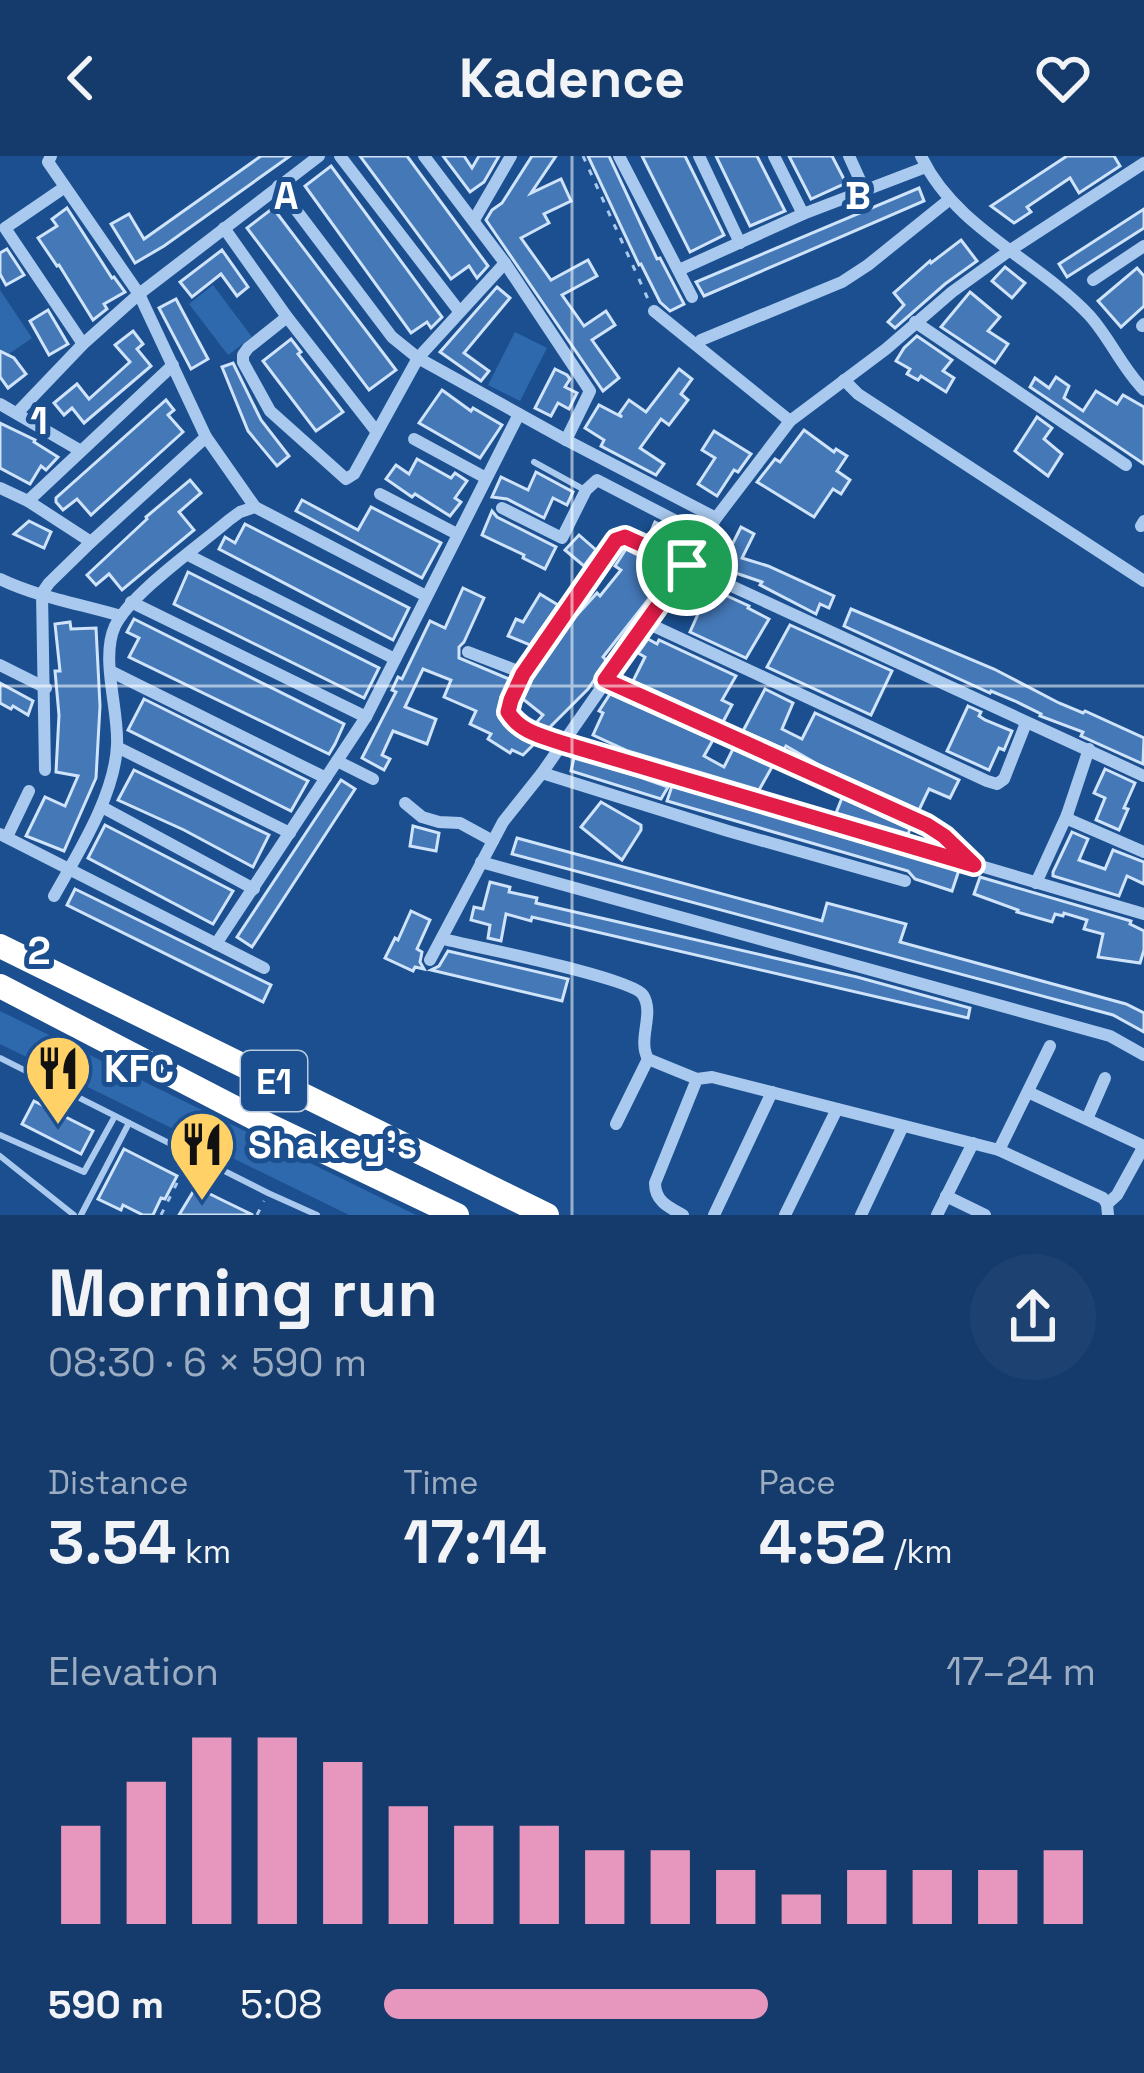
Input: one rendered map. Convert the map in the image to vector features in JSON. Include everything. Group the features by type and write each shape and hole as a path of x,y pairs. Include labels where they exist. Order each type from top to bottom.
{"highway":[{"name":"E1","path":"0,946 547,1215"},
{"name":"E1","path":"0,986 262,1122 457,1215"}],"street":[{"path":"16,413 139,294 319,156"},
{"path":"340,156 459,311"},
{"path":"424,156 505,263 590,391 566,440"},
{"path":"473,220 511,156"},
{"path":"619,156 692,297"},
{"path":"699,156 740,243"},
{"path":"775,156 803,214"},
{"path":"849,156 863,189"},
{"path":"50,159 139,294 206,437 255,507 426,596"},
{"path":"679,270 923,161 950,199 1092,318 1144,390"},
{"path":"430,960 503,822 716,518 790,421 1009,250 1142,167"},
{"path":"278,186 392,337 418,358 716,518"},
{"path":"65,187 5,228 83,344"},
{"path":"700,340 842,282 950,199"},
{"path":"224,228 376,431"},
{"path":"1093,280 1138,250 1144,266"},
{"path":"287,317 243,355 243,362 270,411 346,479 354,474 418,358 505,263"},
{"path":"654,311 790,421"},
{"path":"915,322 1126,465"},
{"path":"28,501 173,365"},
{"path":"844,380 858,394 1144,581"},
{"path":"0,404 81,451"},
{"path":"216,944 366,717 518,414"},
{"path":"45,770 42,593 206,437"},
{"path":"414,439 486,478"},
{"path":"502,508 562,538 586,490 597,480 704,536"},
{"path":"0,488 91,542"},
{"path":"380,494 457,534"},
{"path":"54,896 102,807 118,747 110,670 112,632 131,602 229,520 255,507"},
{"path":"1144,776 625,537 616,540 523,674 508,712 526,730 562,743 1144,914"},
{"path":"188,555 395,659"},
{"path":"0,579 121,616"},
{"path":"131,602 366,717"},
{"path":"645,622 987,782 997,784 1004,778 1026,723"},
{"path":"468,652 523,674"},
{"path":"0,665 46,688"},
{"path":"110,670 326,778"},
{"path":"605,680 927,825 974,865"},
{"path":"118,747 290,833"},
{"path":"1036,883 1067,815 1089,749"},
{"path":"337,761 373,779"},
{"path":"542,772 728,832 905,880"},
{"path":"29,791 3,836 264,968"},
{"path":"405,803 422,817 460,823 493,841"},
{"path":"102,807 254,889"},
{"path":"1067,815 1144,852"},
{"path":"481,862 1110,1036 1144,1054"},
{"path":"443,939 635,988 647,1008 642,1040 648,1059 697,1079 712,1077 999,1150 1103,1198 1107,1209"},
{"path":"999,1150 1050,1046"},
{"path":"616,1124 648,1059"},
{"path":"1087,1119 1106,1078"},
{"path":"683,1215 661,1201 655,1183 697,1079"},
{"path":"714,1215 772,1092"},
{"path":"1028,1092 1144,1146 1107,1209"},
{"path":"784,1215 837,1109"},
{"path":"861,1215 903,1126"},
{"path":"937,1215 973,1144"},
{"path":"946,1196 985,1215"}],"lane":[{"path":"534,462 586,490"},
{"path":"0,1058 317,1215"},
{"path":"0,1135 84,1172 115,1116"},
{"path":"0,1156 78,1215 129,1123"}],"path":[{"path":"583,156 654,311"},
{"path":"161,1215 191,1154"},
{"path":"257,1215 268,1193"}],"shaded area":[{"path":"213,285 252,337 228,355 189,304"},
{"path":"0,290 32,338 6,356 0,348"},
{"path":"515,332 547,348 520,401 488,385"},
{"path":"0,1011 416,1215 349,1215 0,1044"}],"building":[{"path":"261,156 290,156 135,263 111,224 129,214 144,239"},
{"path":"360,156 407,156 488,266 477,278 469,266 451,279"},
{"path":"443,156 464,156 472,168 479,156 499,156 484,182 470,192"},
{"path":"532,156 556,156 531,193 561,179 571,201 544,214 549,223 521,238 551,280 588,260 597,276 562,295 584,326 606,311 615,325 592,340 619,378 603,391 486,220"},
{"path":"588,156 609,156 657,259 684,304 670,311 660,302"},
{"path":"642,156 685,156 724,235 690,252"},
{"path":"716,156 757,156 785,211 750,226"},
{"path":"789,156 832,156 846,183 811,199"},
{"path":"1067,156 1114,156 1120,166 1079,193 1070,178 1027,207 1031,212 1014,223 991,206"},
{"path":"331,166 442,317 431,328 427,322 411,333 305,186"},
{"path":"919,188 924,201 704,296 696,282"},
{"path":"67,208 125,292 104,304 107,309 93,320 38,238 57,226 52,219"},
{"path":"273,208 396,370 369,390 247,228"},
{"path":"1144,209 1144,228 1067,277 1059,264"},
{"path":"961,240 977,261 895,328 888,322 904,305 894,293"},
{"path":"7,249 24,275 6,285 0,274 0,253"},
{"path":"222,250 248,287 237,296 221,274 192,297 180,282"},
{"path":"1005,267 1025,283 1012,298 992,281"},
{"path":"1137,268 1144,276 1144,306 1121,327 1098,301"},
{"path":"497,287 510,298 464,353 489,371 481,381 440,352"},
{"path":"970,292 1000,317 988,331 1008,344 995,363 941,327"},
{"path":"176,299 208,359 191,369 159,308"},
{"path":"48,310 68,344 49,355 30,321"},
{"path":"133,331 143,344 137,349 151,366 84,423 72,408 64,415 54,403 77,384 89,399 130,362 115,345"},
{"path":"917,336 952,360 943,371 954,378 946,392 921,376 918,380 907,374 910,369 896,361"},
{"path":"291,339 343,412 316,431 263,361"},
{"path":"0,351 14,358 26,374 8,388 0,377"},
{"path":"233,363 261,420 289,456 277,466 248,431 222,367"},
{"path":"555,369 570,379 565,387 577,393 569,409 558,403 551,416 535,408"},
{"path":"679,369 692,379 681,394 688,400 669,425 661,419 640,448 664,464 656,475 601,446 604,440 585,428 599,405 622,417 619,414 629,400 646,412"},
{"path":"1056,377 1069,386 1064,398 1083,411 1096,391 1117,404 1123,395 1144,407 1144,464 1030,387 1035,378 1049,388"},
{"path":"442,390 502,425 480,458 419,423"},
{"path":"166,400 174,410 168,415 183,432 91,515 77,499 63,510 56,498"},
{"path":"1037,417 1052,428 1044,439 1062,454 1048,476 1015,451"},
{"path":"0,423 58,457 46,470 41,466 30,484 0,468"},
{"path":"804,430 847,456 837,471 850,480 841,494 833,489 814,517 757,482 775,459 780,462"},
{"path":"714,431 751,454 717,496 698,484 715,458 702,450"},
{"path":"417,459 451,478 455,473 467,481 455,498 461,502 450,516 386,479 396,465 409,474"},
{"path":"536,472 573,492 567,505 553,498 544,518 507,499 492,497 501,477 528,490"},
{"path":"190,480 201,493 179,512 194,530 122,590 109,574 96,585 87,575"},
{"path":"302,500 358,530 371,507 441,543 422,578 296,511"},
{"path":"492,511 556,547 545,569 482,535"},
{"path":"29,521 51,532 44,548 14,534"},
{"path":"655,522 690,540 684,550 649,536"},
{"path":"245,524 409,608 393,640 219,549 225,537 235,543"},
{"path":"741,527 754,534 742,558 834,596 829,608 820,604 816,614 760,585 762,582 712,565 717,549 728,553"},
{"path":"579,535 596,550 584,566 565,550"},
{"path":"626,549 670,572 603,657 607,661 588,689 549,728 536,723 543,715 523,699 532,679 576,616 621,570 615,566"},
{"path":"188,572 379,668 364,698 174,604"},
{"path":"690,579 769,619 746,658 690,632 698,614 676,602"},
{"path":"463,588 484,598 459,647 459,658 509,679 498,715 512,732 534,744 523,755 488,739 491,734 470,724 476,711 444,697 451,680 423,669 405,707 436,719 427,744 393,731 382,755 390,759 384,770 362,758 396,692 392,690 398,677 402,679 430,621 445,628"},
{"path":"540,594 558,605 530,645 508,636 516,619 523,622"},
{"path":"851,609 1144,738 1143,764 1081,736 1083,732 844,626"},
{"path":"134,619 344,724 329,754 129,657 139,638 127,632"},
{"path":"70,622 71,629 96,628 100,706 96,778 64,851 26,836 45,797 65,806 78,776 56,772 55,671 60,671 55,624"},
{"path":"790,625 892,671 871,715 767,667"},
{"path":"648,639 736,676 722,700 732,705 723,722 633,681 645,657 638,653"},
{"path":"0,683 33,701 28,715 0,703"},
{"path":"765,689 793,703 782,729 802,739 815,713 959,780 950,798 929,789 919,810 786,746 743,731"},
{"path":"610,694 713,740 704,756 724,767 733,749 772,767 759,790 628,751 593,735 603,713 599,711"},
{"path":"144,699 308,781 291,811 128,730"},
{"path":"968,706 981,712 985,720 1012,731 989,770 947,751"},
{"path":"574,758 668,787 661,799 571,771"},
{"path":"1105,769 1135,783 1119,830 1096,820 1105,798 1094,793"},
{"path":"134,770 269,835 253,867 118,800"},
{"path":"341,780 355,789 252,947 237,937"},
{"path":"672,786 959,870 952,891 915,879 908,871 667,801"},
{"path":"842,798 910,829 908,834 836,813"},
{"path":"601,802 641,825 622,860 581,827"},
{"path":"105,825 233,891 213,924 88,858"},
{"path":"413,826 439,833 436,851 410,846"},
{"path":"1072,832 1088,839 1079,860 1105,869 1113,850 1144,862 1144,884 1127,876 1119,896 1053,876"},
{"path":"517,838 822,921 827,903 906,924 900,942 1126,1004 1144,1013 1144,1032 1113,1015 512,854"},
{"path":"980,877 1131,921 1144,931 1140,963 1098,957 1103,934 1084,929 1087,920 1064,913 1055,914 1052,922 974,894"},
{"path":"490,882 537,898 536,903 970,1008 968,1018 532,917 531,921 506,914 501,941 488,938 490,925 471,920 474,907 483,909"},
{"path":"75,889 271,985 263,1002 67,905"},
{"path":"411,911 430,920 417,949 422,952 424,969 413,971 385,958"},
{"path":"448,951 568,979 562,1001 431,970"},
{"name":"KFC","path":"34,1101 93,1131 81,1154 22,1124"},
{"path":"124,1149 177,1176 153,1215 123,1205 121,1210 98,1199"},
{"path":"196,1187 220,1199 253,1215 179,1215"}],"place":[{"name":"KFC","path":"58,1127"},
{"name":"Shakey's","path":"202,1203"}],"route":[{"path":"625,537 687,565 605,680 927,825 974,865 562,743 515,723 508,712 523,674 616,540 625,537"}]}
